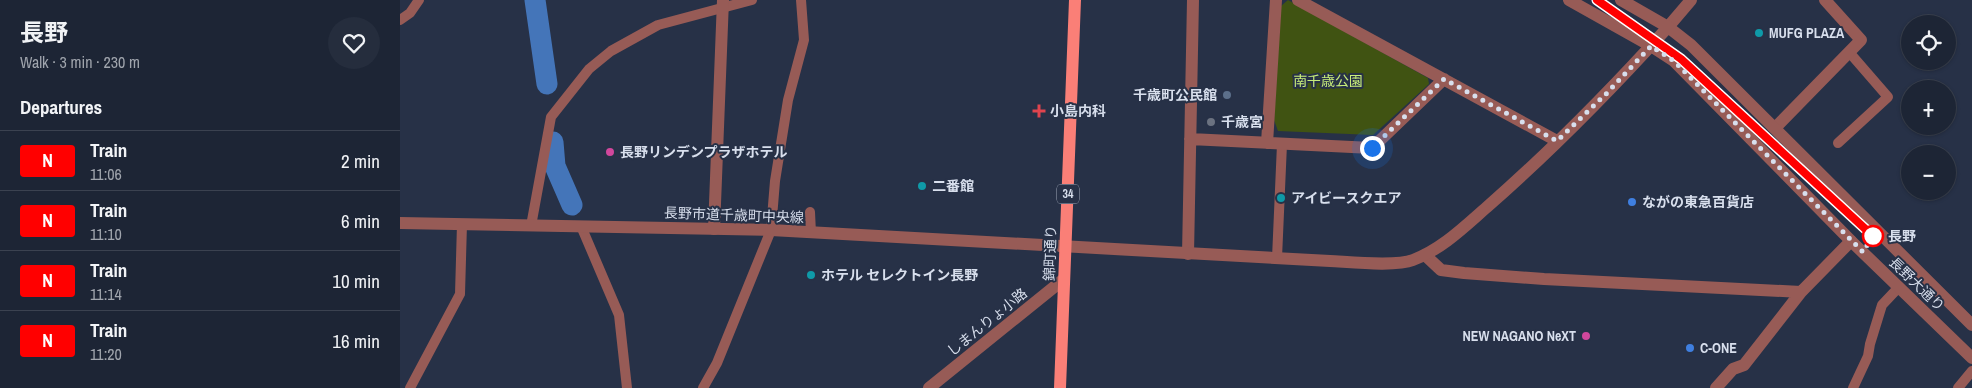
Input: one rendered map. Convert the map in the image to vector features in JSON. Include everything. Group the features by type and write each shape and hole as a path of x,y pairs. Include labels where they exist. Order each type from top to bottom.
{"main road":[{"name":"錦町通り","path":"1060,388 1075,0"}],"street":[{"path":"1188,254 1193,0"},
{"path":"1267,143 1276,0"},
{"path":"1298,0 1557,141"},
{"name":"長野大通り","path":"1569,0 1674,61 1851,241 1972,358"},
{"name":"長野大通り","path":"1621,0 1668,27 1691,45 1972,325"},
{"name":"長野市道千歳町中央線","path":"400,223 771,230 1066,248 1372,263 1411,261 1439,248 1503,192 1607,93 1691,0"},
{"path":"1775,128 1860,40 1825,0"},
{"path":"714,229 723,4"},
{"path":"1190,139 1372,148 1444,79"},
{"path":"1716,388 1733,369 1744,365 1801,292 1851,241"},
{"path":"1425,255 1441,270 1460,272 1544,279 1801,292"},
{"name":"しまんりょ小路","path":"929,388 1064,280"}],"lane":[{"path":"400,20 410,13 418,0"},
{"path":"531,226 551,117 589,69 611,51 658,25 723,4 752,0"},
{"path":"703,388 717,364 771,230 775,181 788,100 804,40 801,0"},
{"path":"1838,143 1888,97 1848,52"},
{"path":"1278,258 1282,144"},
{"path":"810,212 811,233"},
{"path":"410,388 460,294 462,224"},
{"path":"582,226 620,315 626,388"},
{"path":"1853,388 1868,356 1882,305 1899,287"},
{"path":"1958,388 1972,371"}],"green space":[{"name":"南千歳公園","path":"1288,0 1428,78 1429,84 1373,135 1278,131 1274,120 1281,6"}],"waterway":[{"path":"535,0 547,84"},
{"path":"553,142 555,166 572,205"}],"train":[{"name":"N","path":"1597,0 1681,59 1873,236"}],"place":[{"name":"MUFG PLAZA","path":"1759,33"},
{"name":"千歳町公民館","path":"1227,95"},
{"name":"小島内科","path":"1039,111"},
{"name":"千歳宮","path":"1211,122"},
{"name":"長野リンデンプラザホテル","path":"610,152"},
{"name":"二番館","path":"922,186"},
{"name":"アイビースクエア","path":"1281,198"},
{"name":"ながの東急百貨店","path":"1632,202"},
{"name":"長野","path":"1873,236"},
{"name":"ホテル セレクトイン長野","path":"811,275"},
{"name":"NEW NAGANO NeXT","path":"1586,336"},
{"name":"C-ONE","path":"1690,348"}],"route":[{"path":"1372,148 1444,79 1557,141 1607,93 1651,46 1674,61 1863,252 1873,236"}]}
